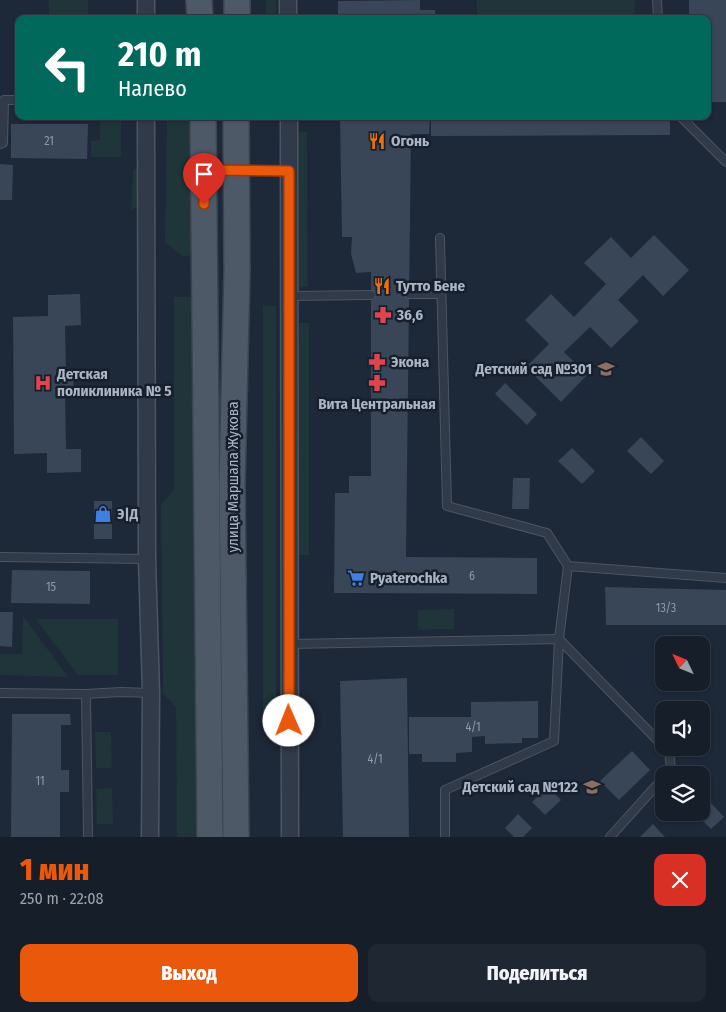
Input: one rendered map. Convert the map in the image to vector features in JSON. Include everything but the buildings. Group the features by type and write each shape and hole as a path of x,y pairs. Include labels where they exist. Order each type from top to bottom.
{"main road":[{"path":"199,0 200,15"},
{"path":"237,0 237,15"},
{"name":"улица Маршала Жукова","path":"203,120 210,837"},
{"name":"улица Маршала Жукова","path":"236,120 237,271 232,484 236,837"}],"street":[{"path":"146,0 146,15"},
{"path":"288,0 288,15"},
{"path":"146,120 147,559 151,694 150,837"},
{"path":"289,120 290,837"}],"lane":[{"path":"658,0 658,15"},
{"path":"0,144 3,143 4,100 15,100"},
{"path":"684,120 726,162"},
{"path":"205,170 289,171"},
{"path":"440,238 447,506 547,533 568,566 559,639 554,741 445,790 445,837"},
{"path":"409,294 441,294"},
{"path":"289,296 371,295"},
{"path":"0,557 147,559"},
{"path":"568,566 726,578"},
{"path":"289,644 559,639 655,738"},
{"path":"0,693 86,694 121,692 151,694"},
{"path":"86,694 88,837"},
{"path":"610,837 655,786"}],"green space":[{"path":"49,0 88,0 88,15 49,15"},
{"path":"266,0 276,0 277,15 266,15"},
{"path":"477,0 635,0 634,15 477,15"},
{"path":"100,120 121,120 121,157 91,157 91,141 100,140"},
{"path":"167,120 194,120 192,253 188,256 182,256 165,242"},
{"path":"295,132 307,132 308,287 296,288"},
{"path":"133,170 143,170 142,205 131,210"},
{"path":"174,297 194,297 196,837 177,837 176,708 163,693 161,504 174,490"},
{"path":"263,306 276,306 276,722 263,722"},
{"path":"296,323 309,323 309,555 296,555"},
{"path":"454,609 454,629 418,630 418,610"},
{"path":"23,616 68,677 0,675 0,654 22,654"},
{"path":"36,619 118,619 118,675 78,675"},
{"path":"95,732 111,732 112,768 96,768"},
{"path":"112,788 113,824 97,824 96,789"}],"place":[{"name":"Огонь","path":"377,141"},
{"name":"Тутто Бене","path":"382,286"},
{"name":"36,6","path":"383,315"},
{"name":"Экона","path":"377,362"},
{"name":"Детский сад №301","path":"606,369"},
{"name":"Детская поликлиника № 5","path":"43,383"},
{"name":"Вита Центральная","path":"377,383"},
{"name":"Э|Д","path":"103,514"},
{"name":"Pyaterochka","path":"356,578"},
{"name":"Детский сад №122","path":"592,787"}],"route":[{"path":"204,204 205,170 289,171 289,721"}]}
